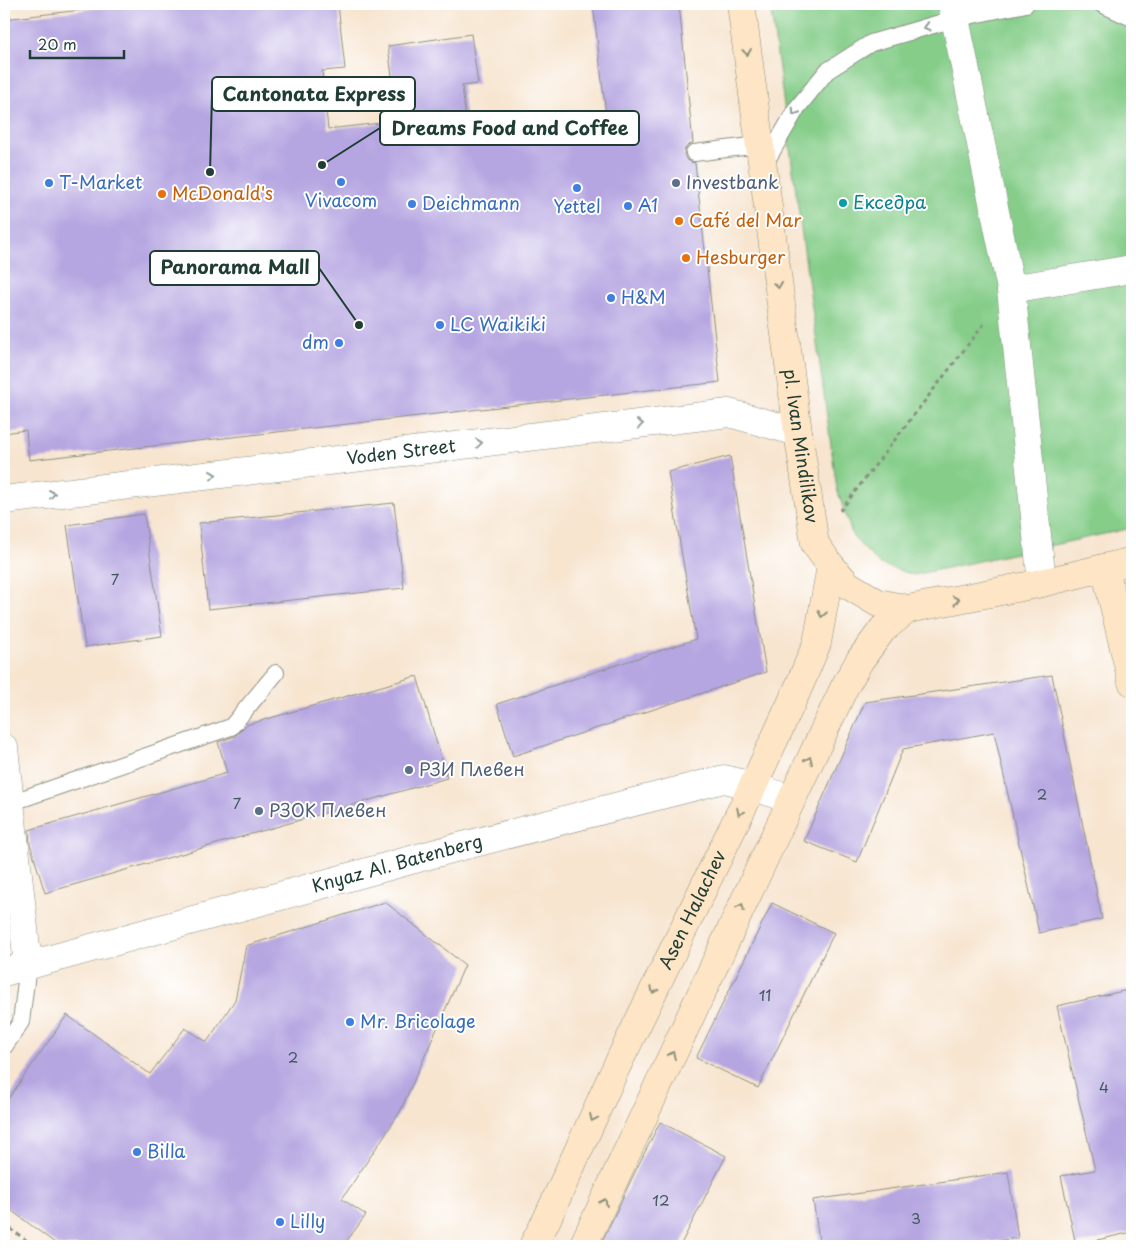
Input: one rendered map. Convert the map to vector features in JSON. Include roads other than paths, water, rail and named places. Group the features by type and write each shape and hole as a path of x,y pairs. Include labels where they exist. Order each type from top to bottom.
{"street":[{"name":"pl. Ivan Mindilikov","path":"741,4 798,432 815,544 848,585 878,603 908,609 1042,582 1132,561"},
{"path":"953,12 1011,289 1042,582"},
{"path":"1011,289 1132,269"},
{"name":"Voden Street","path":"4,500 729,413 798,432"},
{"name":"Asen Halachev","path":"533,1246 613,1074 753,786 800,684 817,642 831,566"},
{"path":"1105,568 1132,682"},
{"path":"583,1246 844,688 860,660 883,629 908,609"},
{"path":"4,748 10,803 16,968"},
{"name":"Knyaz Al. Batenberg","path":"16,968 451,849 724,779 753,786 791,800"}],"lane":[{"path":"694,153 761,156 827,71 872,43 953,12 1026,4"},
{"path":"1102,4 1132,18"},
{"path":"10,803 231,727 276,674"},
{"path":"4,1047 21,1022 16,968"}],"place":[{"name":"Dreams Food and Coffee","path":"322,165"},
{"name":"Cantonata Express","path":"210,172"},
{"name":"Vivacom","path":"341,182"},
{"name":"T-Market","path":"49,183"},
{"name":"Investbank","path":"676,183"},
{"name":"Yettel","path":"577,188"},
{"name":"McDonald's","path":"162,194"},
{"name":"Екседра","path":"843,203"},
{"name":"Deichmann","path":"412,204"},
{"name":"A1","path":"628,206"},
{"name":"Café del Mar","path":"679,221"},
{"name":"Hesburger","path":"686,258"},
{"name":"H&M","path":"611,298"},
{"name":"Panorama Mall","path":"359,325"},
{"name":"LC Waikiki","path":"440,325"},
{"name":"dm","path":"339,343"},
{"name":"РЗИ Плевен","path":"409,770"},
{"name":"РЗОК Плевен","path":"259,811"},
{"name":"Mr. Bricolage","path":"350,1022"},
{"name":"Billa","path":"137,1152"},
{"name":"Lilly","path":"280,1222"}]}
